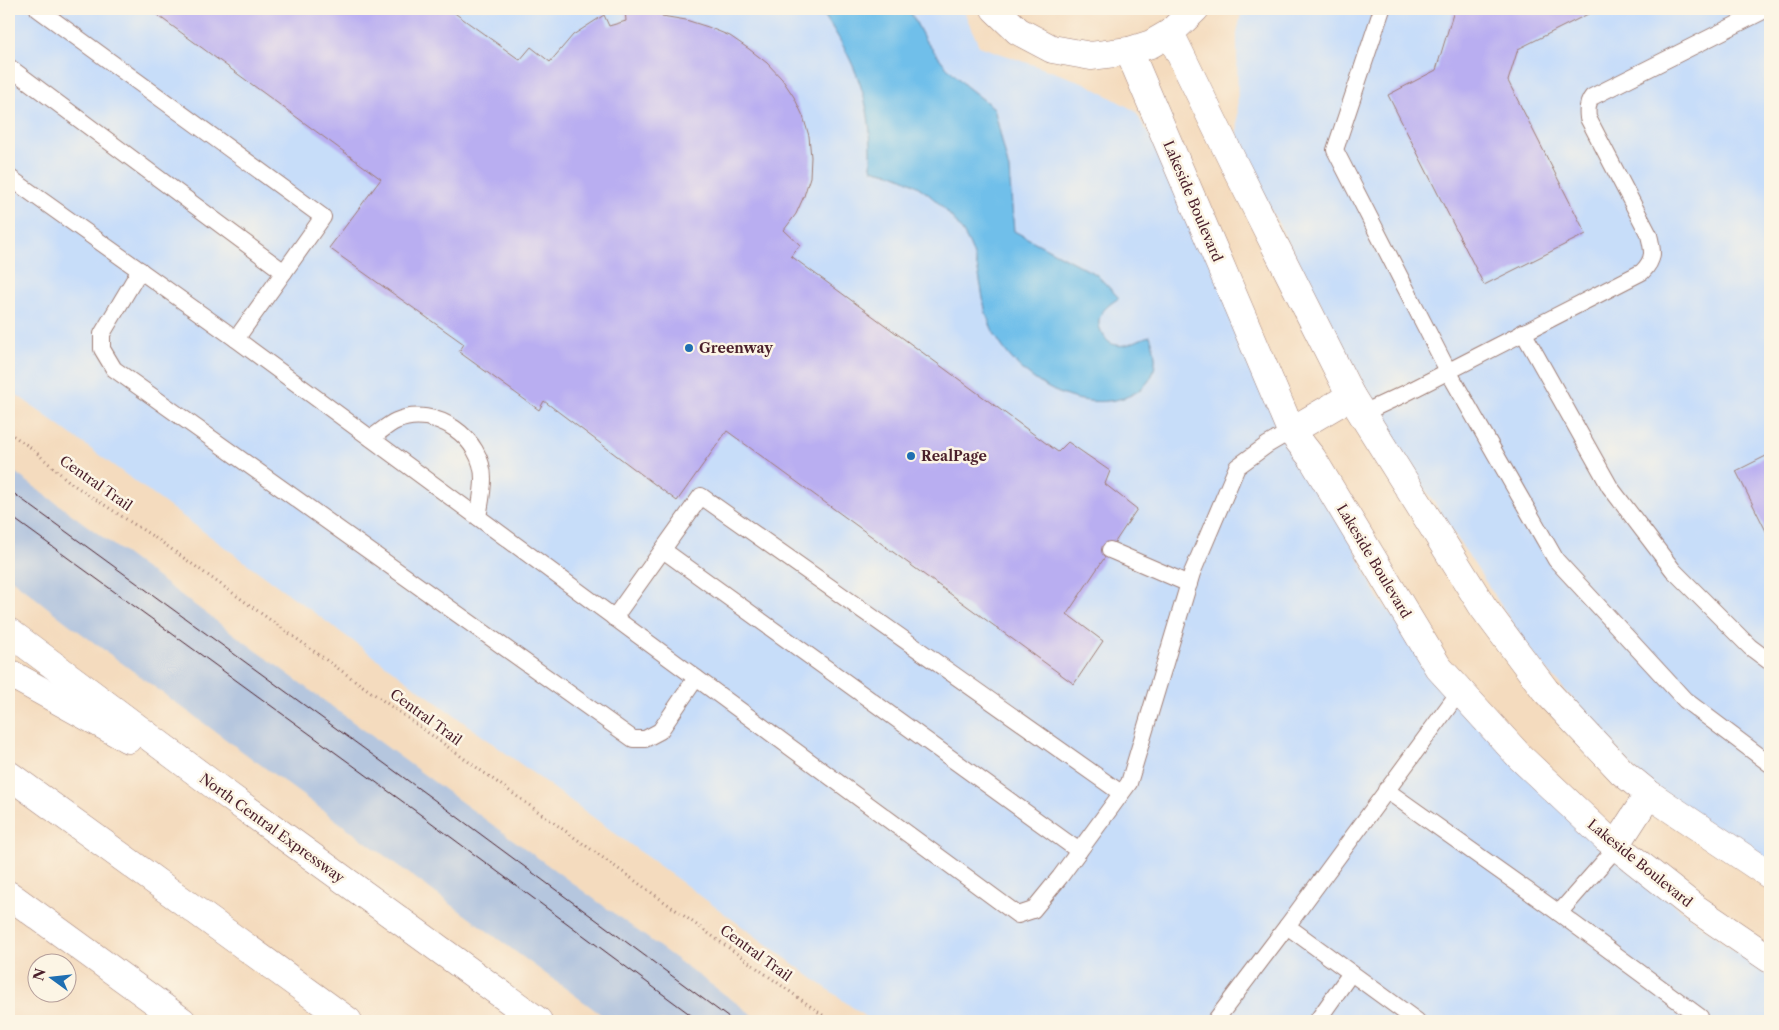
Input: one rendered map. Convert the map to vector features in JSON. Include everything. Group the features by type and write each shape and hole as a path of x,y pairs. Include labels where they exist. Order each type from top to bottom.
{"main road":[{"path":"995,9 1018,31 1052,49 1090,56 1129,51 1151,44 1170,32 1195,9"},
{"path":"1170,32 1234,164 1356,405 1483,607 1545,690 1622,772 1649,794 1770,875"},
{"name":"Lakeside Boulevard","path":"1129,51 1291,431 1312,458 1438,667 1521,758 1616,845 1695,908 1770,959"},
{"path":"1291,431 1356,405"},
{"name":"North Central Expressway","path":"9,632 215,786 538,1021"},
{"path":"9,673 215,786"},
{"path":"9,774 348,1021"},
{"path":"1616,845 1649,794"},
{"path":"9,895 182,1021"}],"lane":[{"path":"38,9 324,217 236,339"},
{"path":"1382,9 1335,150 1448,371 1556,560 1685,700 1770,764"},
{"path":"1356,405 1448,371 1642,272 1652,257 1653,251 1649,234 1588,118 1588,101 1592,97 1767,9"},
{"path":"9,67 284,272"},
{"path":"9,177 236,339 1018,915 1034,910 1129,783 1192,573 1237,467 1267,445 1291,431"},
{"path":"140,270 102,334 102,349 114,369 633,739 645,738 660,731 696,678"},
{"path":"1523,332 1610,487 1673,570 1750,647 1770,662"},
{"path":"370,438 396,421 417,416 442,421 463,435 478,454 483,478 478,517"},
{"path":"614,618 701,496 1121,793"},
{"path":"663,550 1079,851"},
{"path":"1110,550 1189,584"},
{"path":"1215,1021 1460,691"},
{"path":"1386,790 1559,913 1700,1017 1700,1021"},
{"path":"1559,913 1609,856 1616,845"},
{"path":"1287,926 1417,1021"},
{"path":"1317,1021 1351,973"}],"path":[{"name":"Central Trail","path":"9,433 30,447 72,484 160,541 831,1021"}],"shaded area":[{"path":"9,9 963,9 979,46 1085,83 1135,111 1166,164 1379,599 1523,768 1658,892 1770,978 1770,1021 871,1021 9,389"},
{"path":"1242,9 1770,9 1770,868 1640,776 1530,650 1394,441 1238,148 1237,34"},
{"path":"9,468 761,1021 610,1021 66,622 9,577"}],"water":[{"path":"820,9 909,9 925,40 945,65 966,86 994,108 1009,170 1014,231 1097,275 1119,298 1105,309 1099,318 1100,330 1109,342 1120,346 1150,336 1155,357 1154,370 1148,382 1142,388 1120,399 1085,401 1061,394 1045,386 1017,365 996,336 989,321 975,260 969,244 959,227 936,201 918,186 895,175 872,169 869,122 860,83 843,46"}],"building":[{"name":"Greenway","path":"149,9 449,9 520,60 531,47 550,62 573,35 604,15 609,26 626,21 625,9 661,9 662,16 686,20 708,27 730,36 749,49 767,63 782,79 794,97 803,116 809,136 810,177 796,214 784,230 800,245 791,256 1058,452 1068,442 1110,471 1105,484 1137,509 1067,614 1103,641 1074,684 727,431 677,501 544,401 539,410 459,352 464,344 329,248 381,179"},
{"path":"1450,9 1598,9 1518,49 1508,81 1586,234 1484,285 1388,95 1436,70 1453,14"},
{"path":"1770,454 1770,539 1736,471"}],"tram line":[{"path":"9,490 429,796 733,1021"},
{"path":"9,515 417,812 699,1021"}],"place":[{"name":"Greenway","path":"689,348"},
{"name":"RealPage","path":"911,456"}]}
